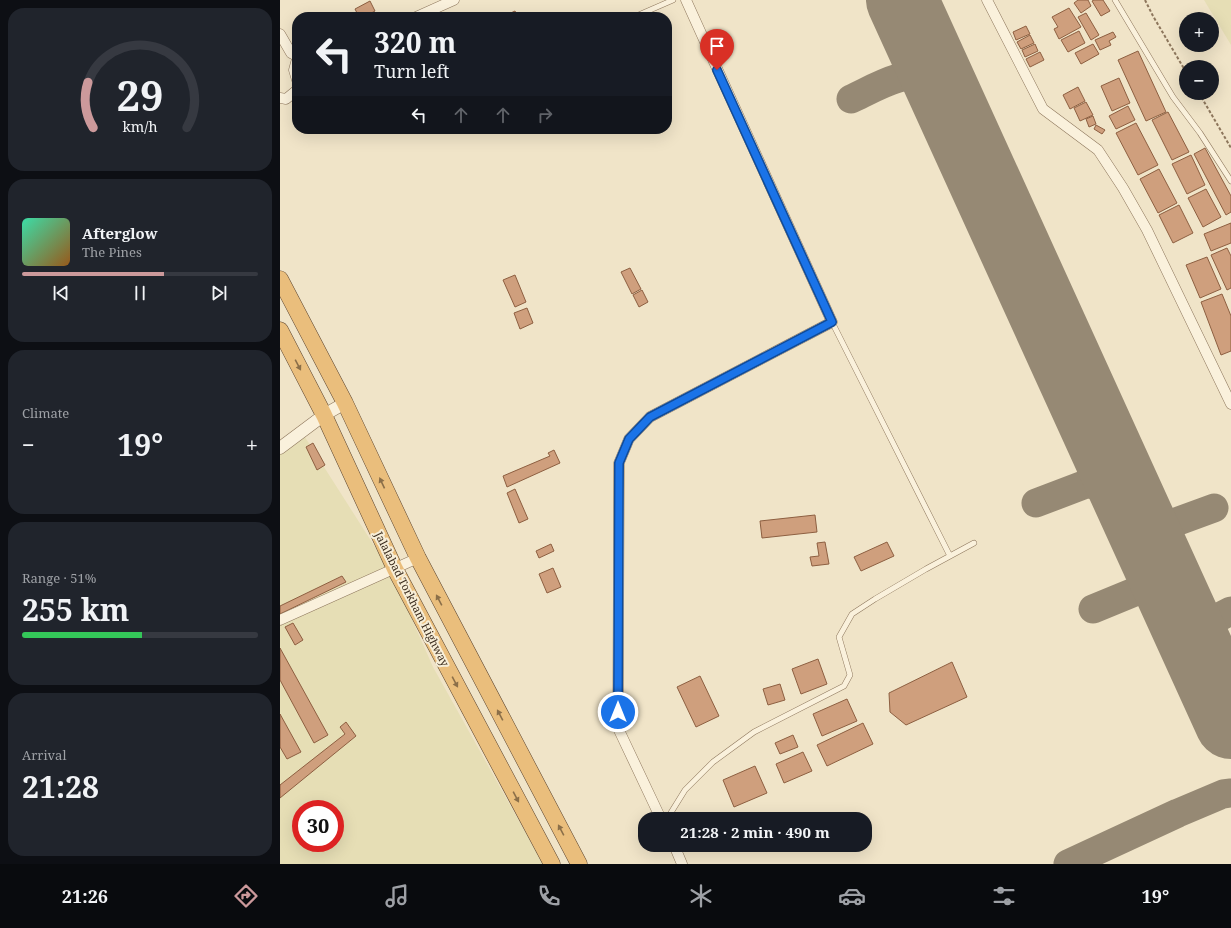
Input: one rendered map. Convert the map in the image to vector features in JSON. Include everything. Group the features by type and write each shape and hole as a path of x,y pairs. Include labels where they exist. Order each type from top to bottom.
{"highway":[{"path":"280,279 345,403 418,558 579,864"},
{"name":"Jalalabad Torkham Highway","path":"280,330 324,415 395,569 552,864"}],"street":[{"path":"427,12 454,0"},
{"path":"658,812 618,728 619,463 629,439 650,417 832,322 686,0"},
{"path":"987,0 1043,109 1098,150 1124,188 1147,230 1231,404"},
{"path":"280,34 292,54"},
{"path":"280,98 286,99 292,94"},
{"path":"280,448 324,415 345,403"},
{"path":"280,620 418,558"},
{"path":"677,852 682,864"}],"lane":[{"path":"645,12 673,0"},
{"path":"1115,0 1173,97 1200,133 1231,181"},
{"path":"832,322 950,556"},
{"path":"671,812 685,790 712,762 754,732 844,686 850,675 839,637 852,614 874,599 974,543"}],"path":[{"path":"1145,0 1179,60"},
{"path":"1203,100 1231,148"}],"shaded area":[{"path":"1204,0 1231,0 1231,45 1219,25 1219,12 1211,12"},
{"path":"303,434 396,580 433,667 543,864 280,864 280,449"}],"building":[{"path":"1078,0 1088,0 1091,6 1081,13 1074,3"},
{"path":"1103,0 1110,11 1101,16 1092,1"},
{"path":"370,1 375,11 356,12 355,9"},
{"path":"1069,8 1081,27 1059,39 1054,29 1058,27 1052,17"},
{"path":"1086,13 1099,35 1091,40 1078,17"},
{"path":"1026,26 1030,34 1016,40 1013,32"},
{"path":"1079,31 1085,43 1068,52 1061,40"},
{"path":"1113,32 1116,37 1109,41 1111,45 1100,50 1095,40"},
{"path":"1030,35 1034,43 1021,49 1017,42"},
{"path":"1035,44 1038,51 1025,57 1022,50"},
{"path":"1093,44 1099,54 1081,64 1075,53"},
{"path":"1138,51 1166,112 1146,121 1118,60"},
{"path":"1040,52 1044,60 1030,67 1026,59"},
{"path":"1119,78 1130,103 1112,111 1101,86"},
{"path":"1078,87 1085,101 1070,109 1063,95"},
{"path":"1086,102 1093,115 1080,121 1074,108"},
{"path":"1128,106 1135,120 1116,129 1109,116"},
{"path":"1168,112 1189,152 1172,160 1152,120"},
{"path":"1093,116 1096,124 1089,127 1086,119"},
{"path":"1136,123 1158,165 1138,175 1116,133"},
{"path":"1096,125 1105,130 1102,134 1094,129"},
{"path":"1205,148 1231,196 1231,212 1226,215 1194,154"},
{"path":"1191,155 1205,185 1187,194 1172,164"},
{"path":"1159,169 1177,203 1158,213 1140,179"},
{"path":"1206,189 1221,217 1203,227 1188,198"},
{"path":"1179,205 1193,233 1173,243 1159,215"},
{"path":"1231,223 1231,243 1211,251 1204,234"},
{"path":"1227,248 1231,256 1231,288 1227,290 1211,255"},
{"path":"1207,257 1221,289 1200,298 1186,265"},
{"path":"630,268 641,289 632,294 621,272"},
{"path":"515,275 526,302 515,307 503,280"},
{"path":"642,290 648,302 639,307 633,295"},
{"path":"1222,294 1231,316 1231,351 1221,355 1201,302"},
{"path":"527,308 533,323 520,329 514,313"},
{"path":"313,443 325,465 317,470 306,447"},
{"path":"554,450 560,463 507,487 503,476 550,456 548,453"},
{"path":"515,489 528,519 519,523 507,493"},
{"path":"815,515 817,532 762,538 760,521"},
{"path":"825,542 829,564 812,566 810,557 819,556 817,543"},
{"path":"887,542 894,556 861,571 854,557"},
{"path":"551,544 554,551 539,558 536,551"},
{"path":"553,568 561,587 547,593 539,574"},
{"path":"342,576 346,582 280,614 280,606"},
{"path":"293,623 303,640 295,645 285,627"},
{"path":"280,648 328,735 314,743 280,680"},
{"path":"818,659 827,684 801,694 792,669"},
{"path":"952,662 967,697 906,725 890,712 889,693"},
{"path":"700,676 719,716 696,727 677,687"},
{"path":"780,684 785,700 768,705 763,689"},
{"path":"847,699 857,721 822,736 813,714"},
{"path":"280,714 301,752 287,759 280,747"},
{"path":"346,722 356,736 280,798 280,785 345,734 340,727"},
{"path":"863,723 873,744 827,766 817,745"},
{"path":"793,735 798,747 780,754 775,743"},
{"path":"803,752 812,771 784,783 776,764"},
{"path":"755,766 767,793 734,807 723,780"}],"taxiway":[{"path":"902,76 913,63 917,53 916,40 905,8"},
{"path":"851,99 891,80 913,75 923,76 934,82 950,104"},
{"path":"1086,484 1093,474 1100,459 1100,444 1092,417"},
{"path":"1036,503 1086,484 1101,485 1122,498 1139,519"},
{"path":"1146,533 1214,508"},
{"path":"1093,609 1166,579"},
{"path":"1190,632 1231,611"},
{"path":"1068,864 1178,813 1223,794 1231,793"}],"runway":[{"path":"902,0 1231,723"}],"route":[{"path":"618,712 619,463 629,439 650,417 832,322 717,70"}]}
